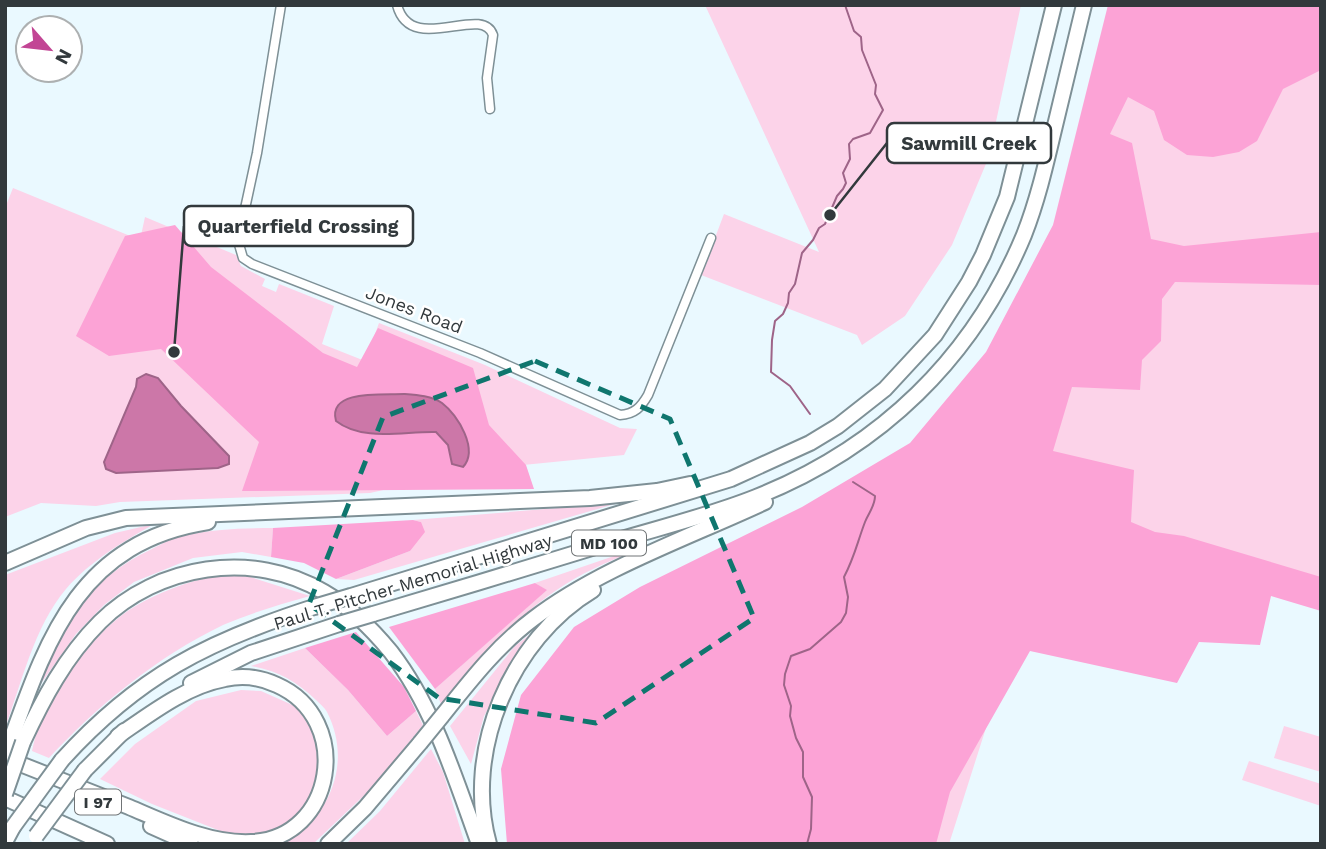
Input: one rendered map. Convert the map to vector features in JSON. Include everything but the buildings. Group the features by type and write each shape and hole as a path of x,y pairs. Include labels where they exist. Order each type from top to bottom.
{"highway":[{"name":"Paul T. Pitcher Memorial Highway","path":"5,842 30,802 80,740 118,705 179,662 236,634 314,607 732,479 810,443 859,410 909,365 950,312 984,255 1007,197 1054,5"},
{"name":"Paul T. Pitcher Memorial Highway","path":"34,840 85,770 118,736 145,712 169,696 226,664 275,644 755,497 829,462 876,431 929,383 951,358 974,327 1009,268 1034,206 1084,5"},
{"path":"328,844 365,808 486,662 531,620 585,585 794,489 832,466 876,431"},
{"path":"5,563 86,528 127,518 625,495 690,484 761,464"},
{"path":"5,796 40,662 62,617 92,580 112,562 149,539 192,524 317,511"},
{"path":"489,844 483,802 485,753 495,716 509,682 534,643 569,607 656,552"},
{"path":"118,736 191,690 226,678 258,679 285,688 299,697 316,719 326,751 323,786 306,815 289,829 268,839 236,842 199,834 5,758 60,672 100,622 121,604 163,580 194,571 252,568 280,574 303,582 333,598 370,629 391,653 423,703 441,741 479,844"},
{"name":"I 97","path":"5,758 191,844"},
{"name":"I 97","path":"5,796 107,844"},
{"path":"5,804 107,844"}],"street":[{"name":"Jones Road","path":"281,5 257,153 238,242 243,258 252,264 401,320 620,415 627,415 638,410 648,395 711,238"},
{"path":"397,5 404,19 418,27 434,30 483,24 491,30 493,35 487,78 490,109"}],"highlighted area":[{"path":"535,361 670,419 754,618 596,723 439,698 309,604 383,417"}],"shaded area":[{"path":"705,5 1021,5 988,159 952,245 905,316 862,345 857,335 701,275 724,214 819,252"},
{"path":"1108,5 1321,5 1321,70 1283,89 1257,141 1239,152 1213,157 1187,155 1164,140 1154,111 1128,97 1110,134 1132,143 1151,239 1184,246 1321,232 1321,285 1175,282 1162,299 1161,341 1142,360 1140,390 1072,387 1053,451 1134,470 1131,522 1155,532 1184,536 1321,577 1321,611 1271,596 1260,645 1199,642 1177,683 1030,651 950,792 936,844 507,844 501,769 521,695 574,627 640,587 802,507 910,443 986,352 1053,225"},
{"path":"1123,5 1321,5 1321,607 1050,527 949,844 625,844 882,490 1023,321"},
{"path":"13,188 140,240 145,217 236,255 241,266 265,279 262,286 276,292 279,284 334,306 322,344 365,361 379,323 485,365 620,428 637,429 624,455 473,470 370,493 120,502 96,506 41,503 5,517 5,208"},
{"path":"175,225 211,267 323,353 357,367 378,328 473,368 489,425 526,465 534,489 242,491 259,442 161,349 109,356 76,336 125,236"},
{"path":"146,374 158,378 229,456 229,464 218,468 116,473 106,469 104,462 137,379"},
{"path":"404,394 424,396 448,408 460,424 468,442 469,452 463,467 452,464 448,445 436,432 371,433 347,427 336,421 336,411 340,403 348,399"},
{"path":"618,503 354,580 336,579 410,551 421,522 413,520"},
{"path":"413,520 421,522 425,532 410,551 336,579 304,563 271,557 273,528"},
{"path":"154,524 96,561 75,579 55,604 37,638 5,728 5,575 115,533"},
{"path":"273,528 271,557 242,552 193,558 134,582 104,605 76,634 33,695 53,649 78,609 110,575 130,561 178,537 216,530"},
{"path":"658,541 584,574 536,605 486,652 441,704 435,689 546,590 535,583"},
{"path":"215,576 247,576 310,596 244,617 199,638 152,667 108,701 49,758 32,751 39,725 56,693 79,659 106,629 134,607 153,597 183,584"},
{"path":"535,583 547,590 435,689 389,627"},
{"path":"542,625 520,652 484,716 471,764 450,726 515,646"},
{"path":"356,632 404,687 416,711 387,736 348,690 305,648"},
{"path":"305,648 348,690 387,736 416,711 423,725 375,785 313,844 282,844 313,820 324,804 337,769 338,750 327,712 316,700 286,678 251,666"},
{"path":"241,690 261,691 297,707 315,730 321,761 313,793 296,818 272,832 256,837 223,832 152,804 100,779 135,744 196,701"},
{"path":"1284,726 1321,737 1321,772 1274,758"},
{"path":"431,749 443,772 465,844 346,844 380,811"},
{"path":"1249,761 1321,784 1321,806 1242,780"}],"waterway":[{"path":"810,414 790,386 771,372 775,321 783,314 788,303 802,253 819,228 825,224 846,183 843,173 850,159 849,144 853,139 870,133 883,110 875,94 876,85 862,50 861,37 854,31 845,5"},
{"path":"807,844 811,829 812,797 803,777 803,752 790,716 791,706 784,685 785,674 791,656 810,649 841,622 846,613 848,597 844,577 875,496 853,482"}],"place":[{"name":"Sawmill Creek","path":"830,215"},
{"name":"Quarterfield Crossing","path":"174,352"}]}
